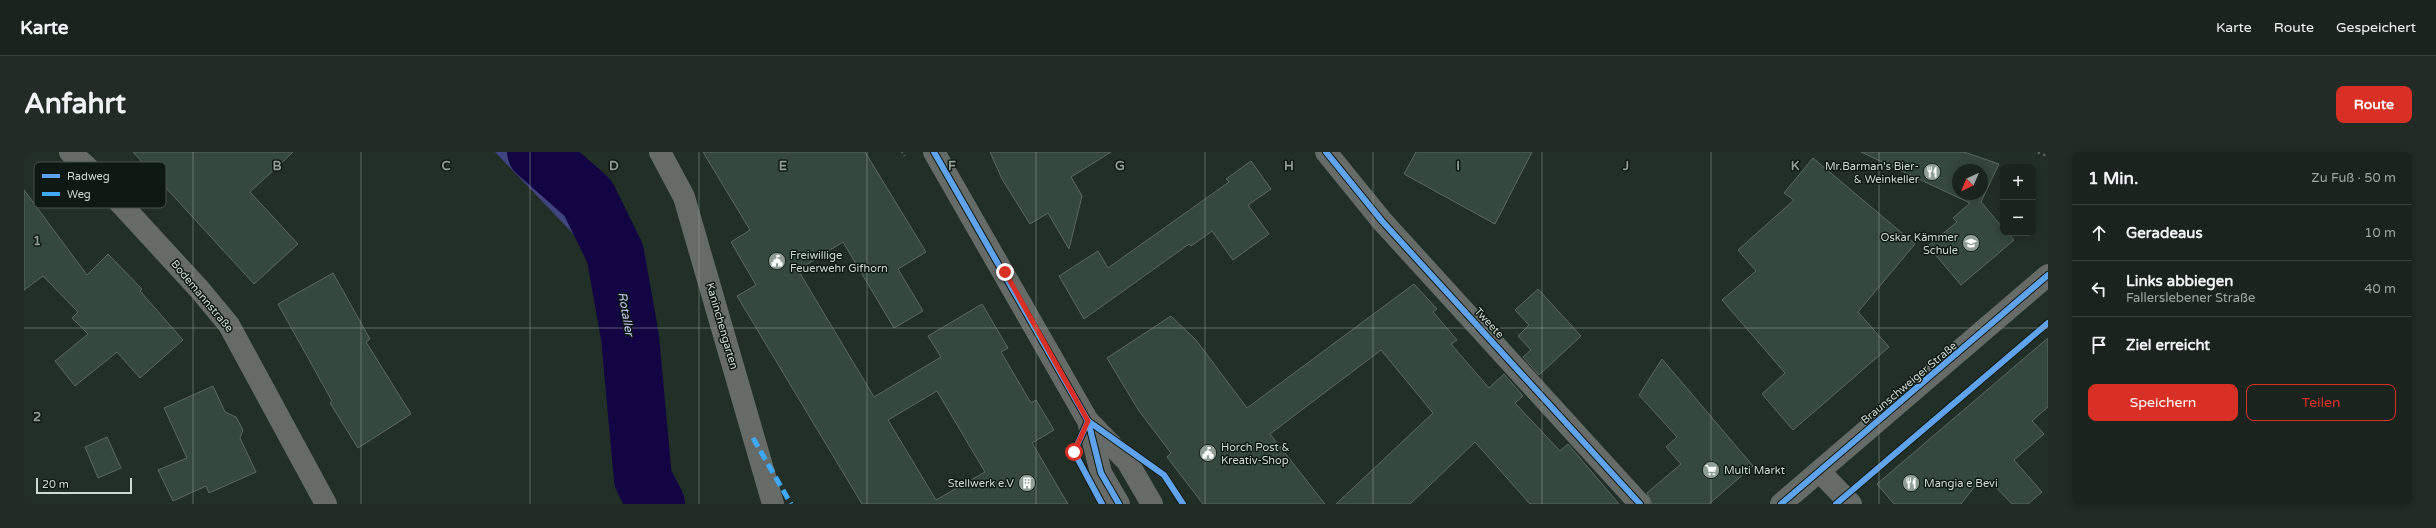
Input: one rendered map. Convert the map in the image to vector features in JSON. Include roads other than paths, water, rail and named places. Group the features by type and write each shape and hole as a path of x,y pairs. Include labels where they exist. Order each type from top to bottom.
{"street":[{"name":"Bodemannstraße","path":"70,152 81,162"},
{"name":"Kaninchengarten","path":"660,152 684,197 773,504"},
{"path":"934,152 1088,421 1127,460 1152,504"},
{"name":"Tweete","path":"1326,152 1382,221 1640,504"},
{"name":"Bodemannstraße","path":"125,208 200,290 229,325 326,504"},
{"name":"Braunschweiger Straße","path":"1782,504 2048,275"},
{"path":"1088,421 1101,473 1119,504"},
{"path":"1820,472 1851,504"}],"waterway":[{"name":"Rotaller","path":"536,152 588,198 615,253 630,337 643,479 656,504"}],"railway":[{"path":"2038,152 2048,156"}],"place":[{"name":"Mr.Barman's Bier- & Weinkeller","path":"1932,172"},
{"name":"Oskar Kämmer Schule","path":"1971,243"},
{"name":"Freiwillige Feuerwehr Gifhorn","path":"777,261"},
{"name":"Horch Post & Kreativ-Shop","path":"1208,453"},
{"name":"Multi Markt","path":"1711,470"},
{"name":"Stellwerk e.V","path":"1027,483"},
{"name":"Mangia e Bevi","path":"1911,483"}]}
